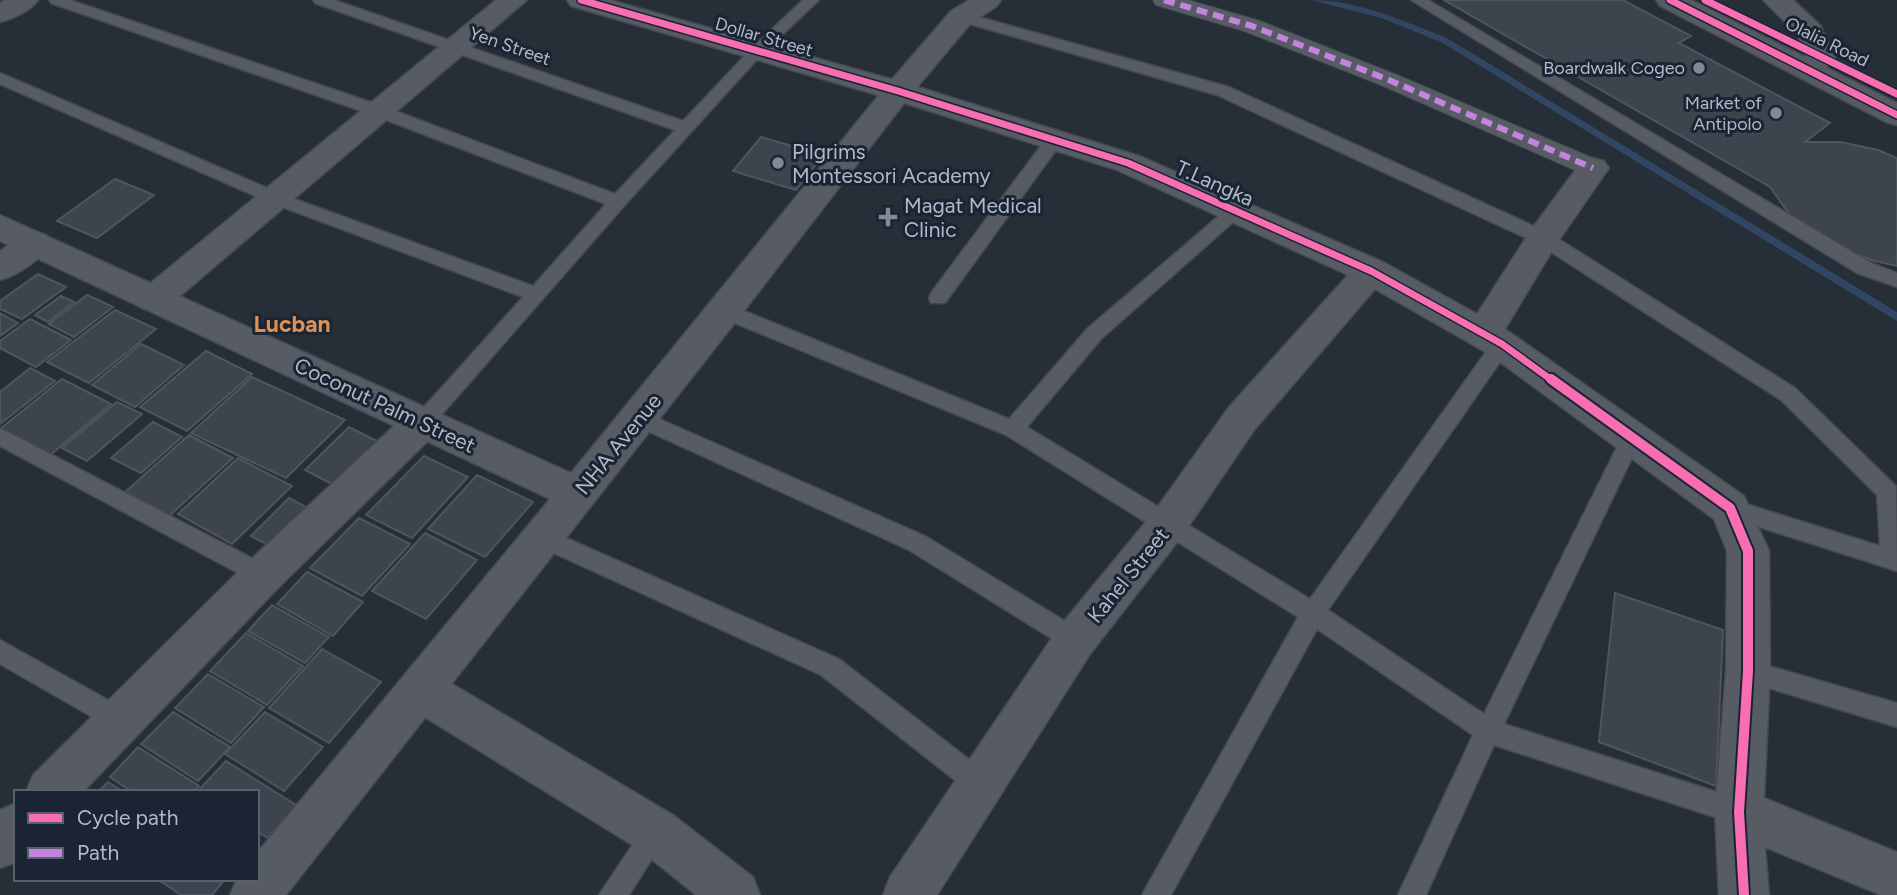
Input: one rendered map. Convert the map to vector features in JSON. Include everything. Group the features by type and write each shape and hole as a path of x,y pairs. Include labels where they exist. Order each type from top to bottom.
{"main road":[{"name":"Olalia Road","path":"1670,0 1814,63 1897,94"},
{"name":"Olalia Road","path":"1705,0 1897,115"}],"street":[{"path":"0,14 24,0"},
{"path":"154,299 513,0"},
{"name":"Dollar Street","path":"581,0 898,91"},
{"path":"1164,0 1252,26 1389,80 1593,168 1543,238 1492,339"},
{"path":"1777,0 1810,31 1814,63"},
{"name":"NHA Avenue","path":"255,895 544,538 898,91 974,8"},
{"name":"T.Langka","path":"898,91 1128,163 1371,271 1492,339 1730,508"},
{"name":"Coconut Palm Street","path":"0,228 578,494"},
{"path":"0,268 34,243"},
{"name":"Kahel Street","path":"908,895 1075,640 1168,524 1242,418 1371,271"},
{"path":"52,790 263,575 423,422"},
{"path":"1730,508 1748,551 1748,671 1740,812 1744,895"},
{"path":"421,690 656,832 734,895"},
{"path":"1740,812 1897,877"},
{"path":"0,844 14,829"}],"lane":[{"path":"56,0 379,111 618,202"},
{"name":"Yen Street","path":"320,0 687,128"},
{"path":"423,422 618,202 756,52 812,0"},
{"path":"1418,0 1864,268 1897,279"},
{"path":"974,8 1223,91 1543,238 1788,394 1888,492 1894,560 1730,508"},
{"path":"0,78 275,198 536,294"},
{"path":"938,298 1055,139"},
{"path":"1013,429 1094,334 1234,212"},
{"path":"1864,268 1897,272"},
{"path":"725,311 1013,429 1312,613 1488,731 1740,812"},
{"path":"1156,895 1312,613 1492,339"},
{"path":"639,418 917,543 1075,640"},
{"path":"0,436 263,575"},
{"path":"1412,895 1488,731 1631,439"},
{"path":"544,538 830,667 979,783"},
{"path":"0,651 119,719"},
{"path":"1748,671 1897,715"},
{"path":"612,895 656,832"}],"building":[{"path":"1444,0 1623,0 1691,36 1679,43 1830,123 1805,142 1840,142 1878,150 1897,158 1897,266 1871,260 1825,241 1790,215 1770,187"},
{"name":"Pilgrims Montessori Academy","path":"761,137 823,155 796,190 733,171"},
{"path":"115,179 154,195 97,238 57,221"},
{"path":"38,274 66,287 22,319 0,309 0,301"},
{"path":"87,295 113,307 74,337 49,324"},
{"path":"61,296 74,302 48,322 35,315"},
{"path":"115,310 156,329 89,383 47,362"},
{"path":"0,313 18,323 0,336"},
{"path":"30,319 71,340 36,367 0,348 0,341"},
{"path":"141,344 184,365 135,407 92,385"},
{"path":"206,351 252,374 187,431 140,407"},
{"path":"30,368 55,381 0,424 0,392"},
{"path":"252,377 345,420 286,478 191,433"},
{"path":"62,379 111,404 49,456 0,429"},
{"path":"117,402 142,414 87,461 62,448"},
{"path":"153,422 182,437 141,473 111,458"},
{"path":"349,427 389,447 345,491 305,470"},
{"path":"189,435 233,458 169,516 125,492"},
{"path":"424,456 468,477 412,538 366,515"},
{"path":"238,458 292,486 232,544 178,514"},
{"path":"477,475 533,502 485,557 428,529"},
{"path":"289,498 319,514 281,552 251,536"},
{"path":"359,518 410,544 362,596 310,568"},
{"path":"425,533 477,560 426,619 372,591"},
{"path":"307,572 363,602 333,636 277,604"},
{"path":"1615,593 1723,630 1716,786 1599,742"},
{"path":"272,605 329,637 305,663 248,631"},
{"path":"246,633 303,666 267,705 210,671"},
{"path":"322,649 381,682 329,743 269,708"},
{"path":"208,674 264,707 231,743 175,708"},
{"path":"173,712 230,747 198,781 141,744"},
{"path":"265,712 323,747 284,791 225,754"},
{"path":"138,747 199,786 195,790 129,790 110,777"},
{"path":"226,761 296,805 268,838 259,833 259,790 199,790"},
{"path":"108,782 121,790 100,790"},
{"path":"160,881 223,881 212,895 181,895"}],"waterway":[{"path":"1315,0 1384,16 1444,40 1897,317"}],"marked path":[{"path":"1164,0 1252,26 1389,80 1593,168"}],"cycle path":[{"path":"581,0 898,91 1128,163 1371,271 1502,344 1730,508 1748,551 1748,671 1739,812 1744,895"},
{"path":"1670,0 1897,115"},
{"path":"1705,0 1897,94"}],"place":[{"name":"Boardwalk Cogeo","path":"1699,68"},
{"name":"Market of Antipolo","path":"1776,113"},
{"name":"Pilgrims Montessori Academy","path":"778,163"},
{"name":"Magat Medical Clinic","path":"888,217"}],"district":[{"name":"Lucban","path":"292,324"}]}
